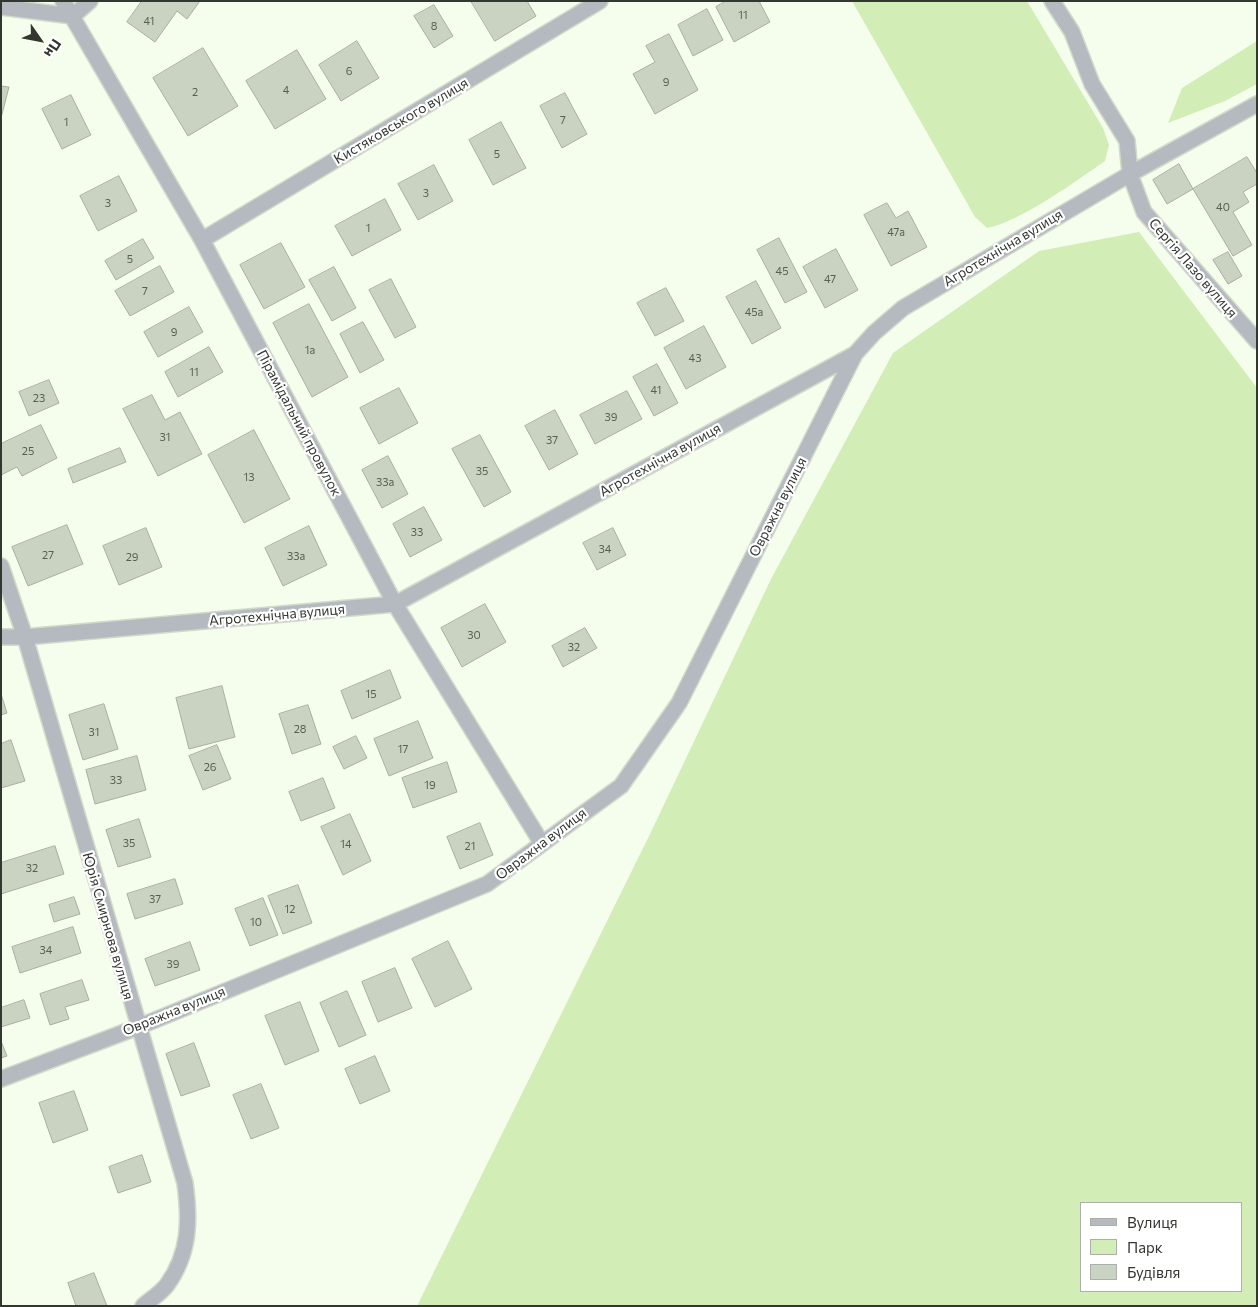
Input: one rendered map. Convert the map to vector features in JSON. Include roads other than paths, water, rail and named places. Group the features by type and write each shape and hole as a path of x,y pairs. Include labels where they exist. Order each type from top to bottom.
{"street":[{"name":"Пірамідальний провулок","path":"63,1 202,240 395,604 541,842"},
{"path":"1,7 73,16 90,1"},
{"name":"Кистяковського вулиця","path":"202,240 600,1"},
{"name":"Сергія Лазо вулиця","path":"1052,1 1072,32 1092,84 1127,141 1130,174 1144,212 1257,340"},
{"name":"Агротехнічна вулиця","path":"1,637 25,638 395,604 855,354 874,333 903,308 1130,174 1257,104"},
{"name":"Овражна вулиця","path":"1,1079 138,1027 487,884 541,842 621,786 679,703 855,354"},
{"name":"Юрія Смирнова вулиця","path":"1,566 25,638 185,1183 189,1208 188,1237 167,1285 144,1306"}]}
